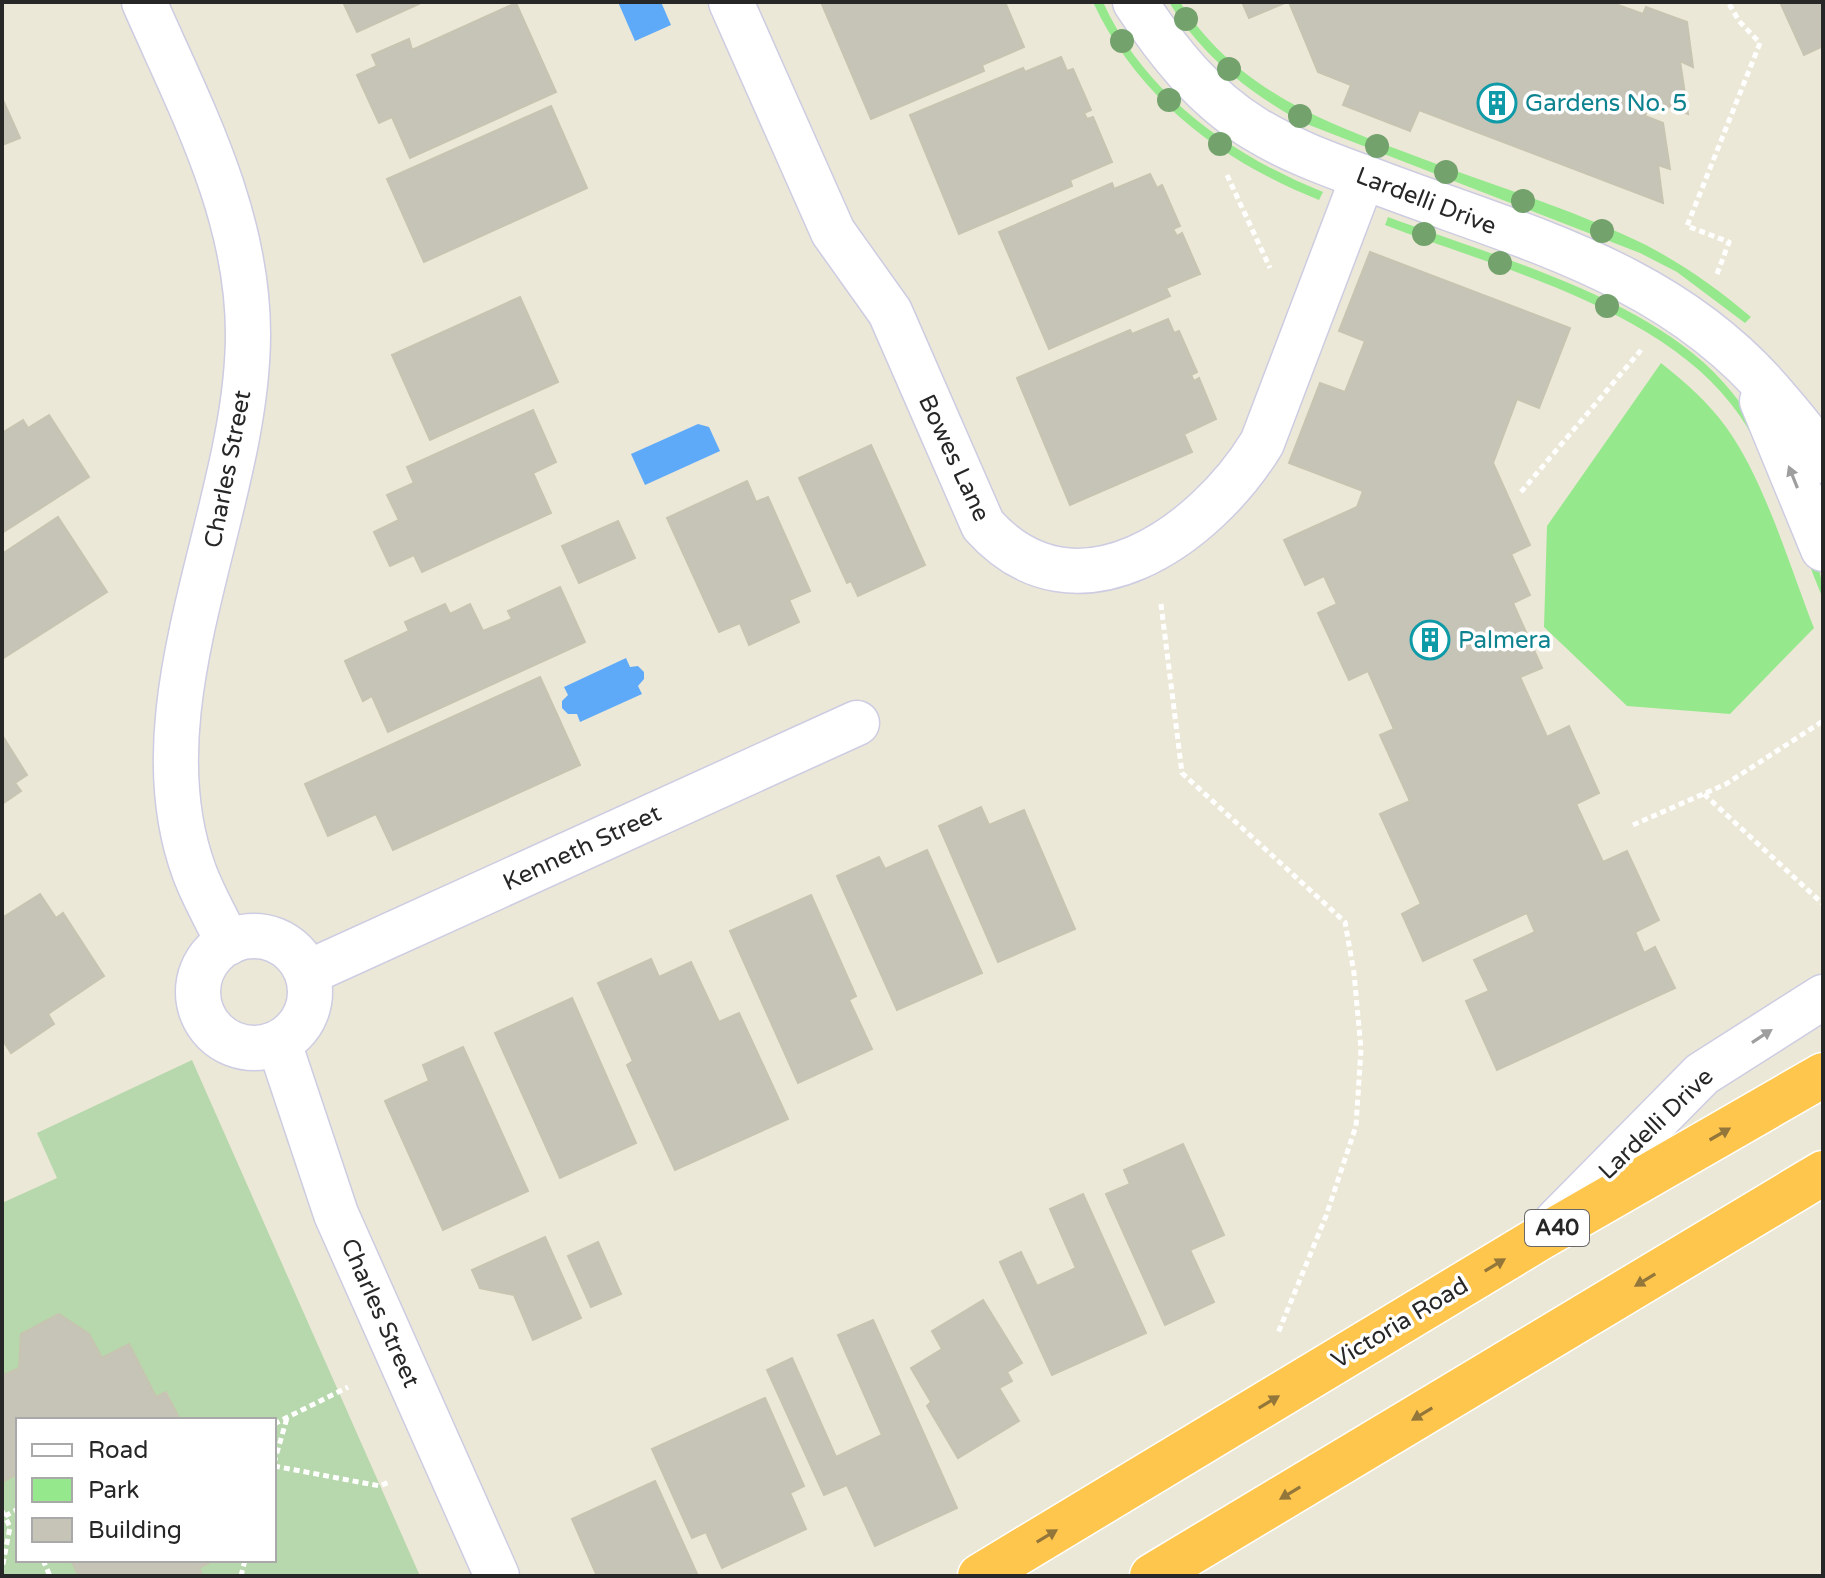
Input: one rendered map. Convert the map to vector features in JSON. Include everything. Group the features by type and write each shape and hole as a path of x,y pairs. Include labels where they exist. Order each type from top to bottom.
{"highway":[{"name":"Victoria Road","path":"980,1576 1540,1238 1823,1075"},
{"path":"1152,1576 1823,1173"}],"street":[{"name":"Charles Street","path":"144,2 220,174 236,227 246,282 245,387 185,673 176,753 184,833 194,871 228,943"},
{"name":"Bowes Lane","path":"731,2 833,232 890,312 983,525 1003,548 1030,563 1059,572 1089,572 1154,549 1187,529 1242,476 1262,443 1363,177"},
{"name":"Lardelli Drive","path":"1135,2 1186,71 1217,101 1253,128 1292,149 1633,281 1698,322 1746,362 1813,442 1823,461"},
{"name":"Lardelli Drive","path":"1746,362 1823,549"},
{"name":"Kenneth Street","path":"307,973 857,723"},
{"path":"265,937 283,944 307,973 310,989 303,1020 293,1034 279,1043 261,1048 243,1047 225,1040 211,1028 202,1012 200,981 215,952 228,943 265,937"},
{"name":"Lardelli Drive","path":"1540,1238 1702,1074 1823,997"},
{"name":"Charles Street","path":"279,1043 336,1214 497,1576"}],"path":[{"path":"1715,279 1729,242 1687,226 1760,43 1739,21 1728,2"},
{"path":"1220,161 1271,270"},
{"path":"1521,492 1647,344"},
{"path":"1154,549 1182,773 1345,922 1354,973 1361,1049 1356,1126 1326,1216 1293,1290 1275,1342"},
{"path":"1633,825 1726,784 1823,721"},
{"path":"1704,794 1823,904"},
{"path":"276,1423 348,1387"},
{"path":"276,1458 287,1418"},
{"path":"276,1465 380,1486 391,1481"},
{"path":"2,1569 10,1527 3,1514"}],"green space":[{"path":"1093,2 1103,2 1142,66 1194,118 1256,160 1323,192 1319,200 1250,167 1187,123 1134,69"},
{"path":"1169,2 1180,2 1201,31 1250,77 1307,111 1369,139 1586,219 1646,245 1700,278 1751,317 1745,323 1677,272 1640,253 1304,123 1228,72 1196,39"},
{"path":"1388,217 1567,282 1654,326 1691,352 1734,395 1772,454 1813,550 1823,599 1765,460 1740,416 1709,379 1670,348 1579,297 1385,225"},
{"path":"1661,363 1712,409 1740,448 1764,497 1814,628 1730,714 1627,706 1544,627 1547,526"},
{"path":"192,1060 420,1576 203,1576 199,1568 210,1562 276,1562 276,1418 179,1418 167,1392 156,1397 129,1344 102,1358 19,1368 2,1376 2,1203 57,1178 37,1133"},
{"path":"16,1475 16,1562 72,1562 79,1576 2,1576 2,1482"}],"water":[{"path":"618,2 661,2 671,25 635,41"},
{"path":"698,424 709,427 720,451 645,485 631,454"},
{"path":"626,658 630,667 638,666 644,672 644,679 638,686 642,694 580,722 577,714 568,714 562,708 562,701 568,695 564,687"}],"building":[{"path":"343,2 423,2 357,32"},
{"path":"821,2 1005,2 1024,47 982,65 984,71 871,119"},
{"path":"1242,2 1287,2 1249,18"},
{"name":"Gardens No. 5","path":"1289,2 1610,2 1643,14 1646,7 1687,22 1693,67 1680,61 1688,114 1651,100 1645,116 1663,123 1670,169 1658,165 1663,203 1419,110 1410,131 1343,105 1351,85 1318,72"},
{"path":"1780,2 1823,2 1823,46 1804,55"},
{"path":"516,3 556,92 410,158 392,117 379,123 357,75 377,66 372,55 409,39 412,50"},
{"path":"1061,57 1067,71 1073,69 1091,110 1084,113 1087,119 1093,117 1112,162 1070,180 1072,186 959,234 910,115 1023,68 1025,72"},
{"path":"2,98 20,138 2,145"},
{"path":"551,106 587,188 424,262 387,179"},
{"path":"1150,174 1157,188 1162,185 1180,226 1173,229 1177,236 1182,233 1200,274 1166,288 1170,296 1049,349 999,232 1112,183 1114,189"},
{"name":"Palmera","path":"1370,252 1570,328 1539,408 1517,399 1493,463 1530,545 1511,554 1530,595 1513,603 1542,668 1520,677 1547,737 1569,726 1599,793 1576,804 1603,862 1627,851 1659,920 1635,932 1644,953 1655,947 1675,988 1497,1070 1466,1001 1489,991 1474,960 1535,932 1527,913 1423,961 1402,914 1421,904 1380,814 1410,801 1380,735 1394,729 1368,671 1349,680 1318,613 1337,604 1324,576 1305,585 1284,540 1357,507 1363,491 1289,463 1320,383 1345,392 1365,341 1339,331"},
{"path":"520,297 558,382 430,440 392,355"},
{"path":"1168,319 1174,333 1179,331 1197,372 1191,375 1194,381 1199,378 1216,419 1184,434 1192,452 1070,505 1017,378 1130,330 1132,334"},
{"path":"533,410 556,462 533,473 551,513 422,572 414,555 390,566 374,532 399,520 387,495 414,483 407,467"},
{"path":"49,415 89,477 2,533 2,433 23,420 28,428"},
{"path":"871,445 925,565 858,596 851,581 847,583 799,478"},
{"path":"747,481 756,502 768,497 810,591 789,600 799,622 749,645 740,623 719,632 667,518"},
{"path":"58,517 107,592 2,659 2,554"},
{"path":"618,521 635,558 579,583 562,546"},
{"path":"560,587 585,642 388,732 372,696 363,701 345,661 409,631 405,622 445,604 450,614 470,604 483,631 512,619 508,611"},
{"path":"540,677 580,765 393,850 376,814 328,836 305,784"},
{"path":"2,735 27,775 15,783 21,791 2,804"},
{"path":"981,807 989,825 1024,810 1075,929 998,962 939,826"},
{"path":"927,850 982,973 897,1010 837,876 879,857 885,869"},
{"path":"40,894 56,918 63,913 104,976 48,1014 54,1024 11,1053 2,1039 2,918"},
{"path":"811,895 856,996 849,1000 872,1049 798,1083 730,931"},
{"path":"651,959 659,977 691,962 719,1022 739,1013 788,1119 675,1170 627,1065 633,1061 598,983"},
{"path":"572,998 636,1143 560,1178 495,1033"},
{"path":"463,1047 528,1191 443,1230 385,1101 429,1081 423,1065"},
{"path":"1183,1144 1224,1235 1190,1250 1214,1302 1165,1325 1106,1194 1130,1184 1124,1170"},
{"path":"1083,1194 1146,1333 1052,1375 1000,1262 1021,1252 1037,1286 1076,1268 1050,1209"},
{"path":"545,1237 581,1318 533,1340 514,1295 480,1288 472,1270"},
{"path":"598,1242 621,1294 591,1307 568,1256"},
{"path":"983,1300 1022,1363 1007,1372 1012,1381 999,1388 1019,1421 958,1458 927,1406 931,1402 911,1368 942,1349 932,1331"},
{"path":"59,1314 89,1334 102,1358 129,1344 156,1397 166,1392 179,1418 16,1418 16,1475 2,1482 2,1376 19,1368 21,1334"},
{"path":"873,1320 957,1508 875,1546 847,1485 824,1495 767,1370 792,1358 836,1457 882,1435 838,1335"},
{"path":"765,1398 804,1486 790,1493 806,1529 722,1568 706,1532 692,1538 652,1449"},
{"path":"655,1481 698,1576 597,1576 572,1519"},
{"path":"72,1562 210,1562 199,1568 203,1576 79,1576"}],"place":[{"name":"Gardens No. 5","path":"1497,103"},
{"name":"Palmera","path":"1430,640"}]}
